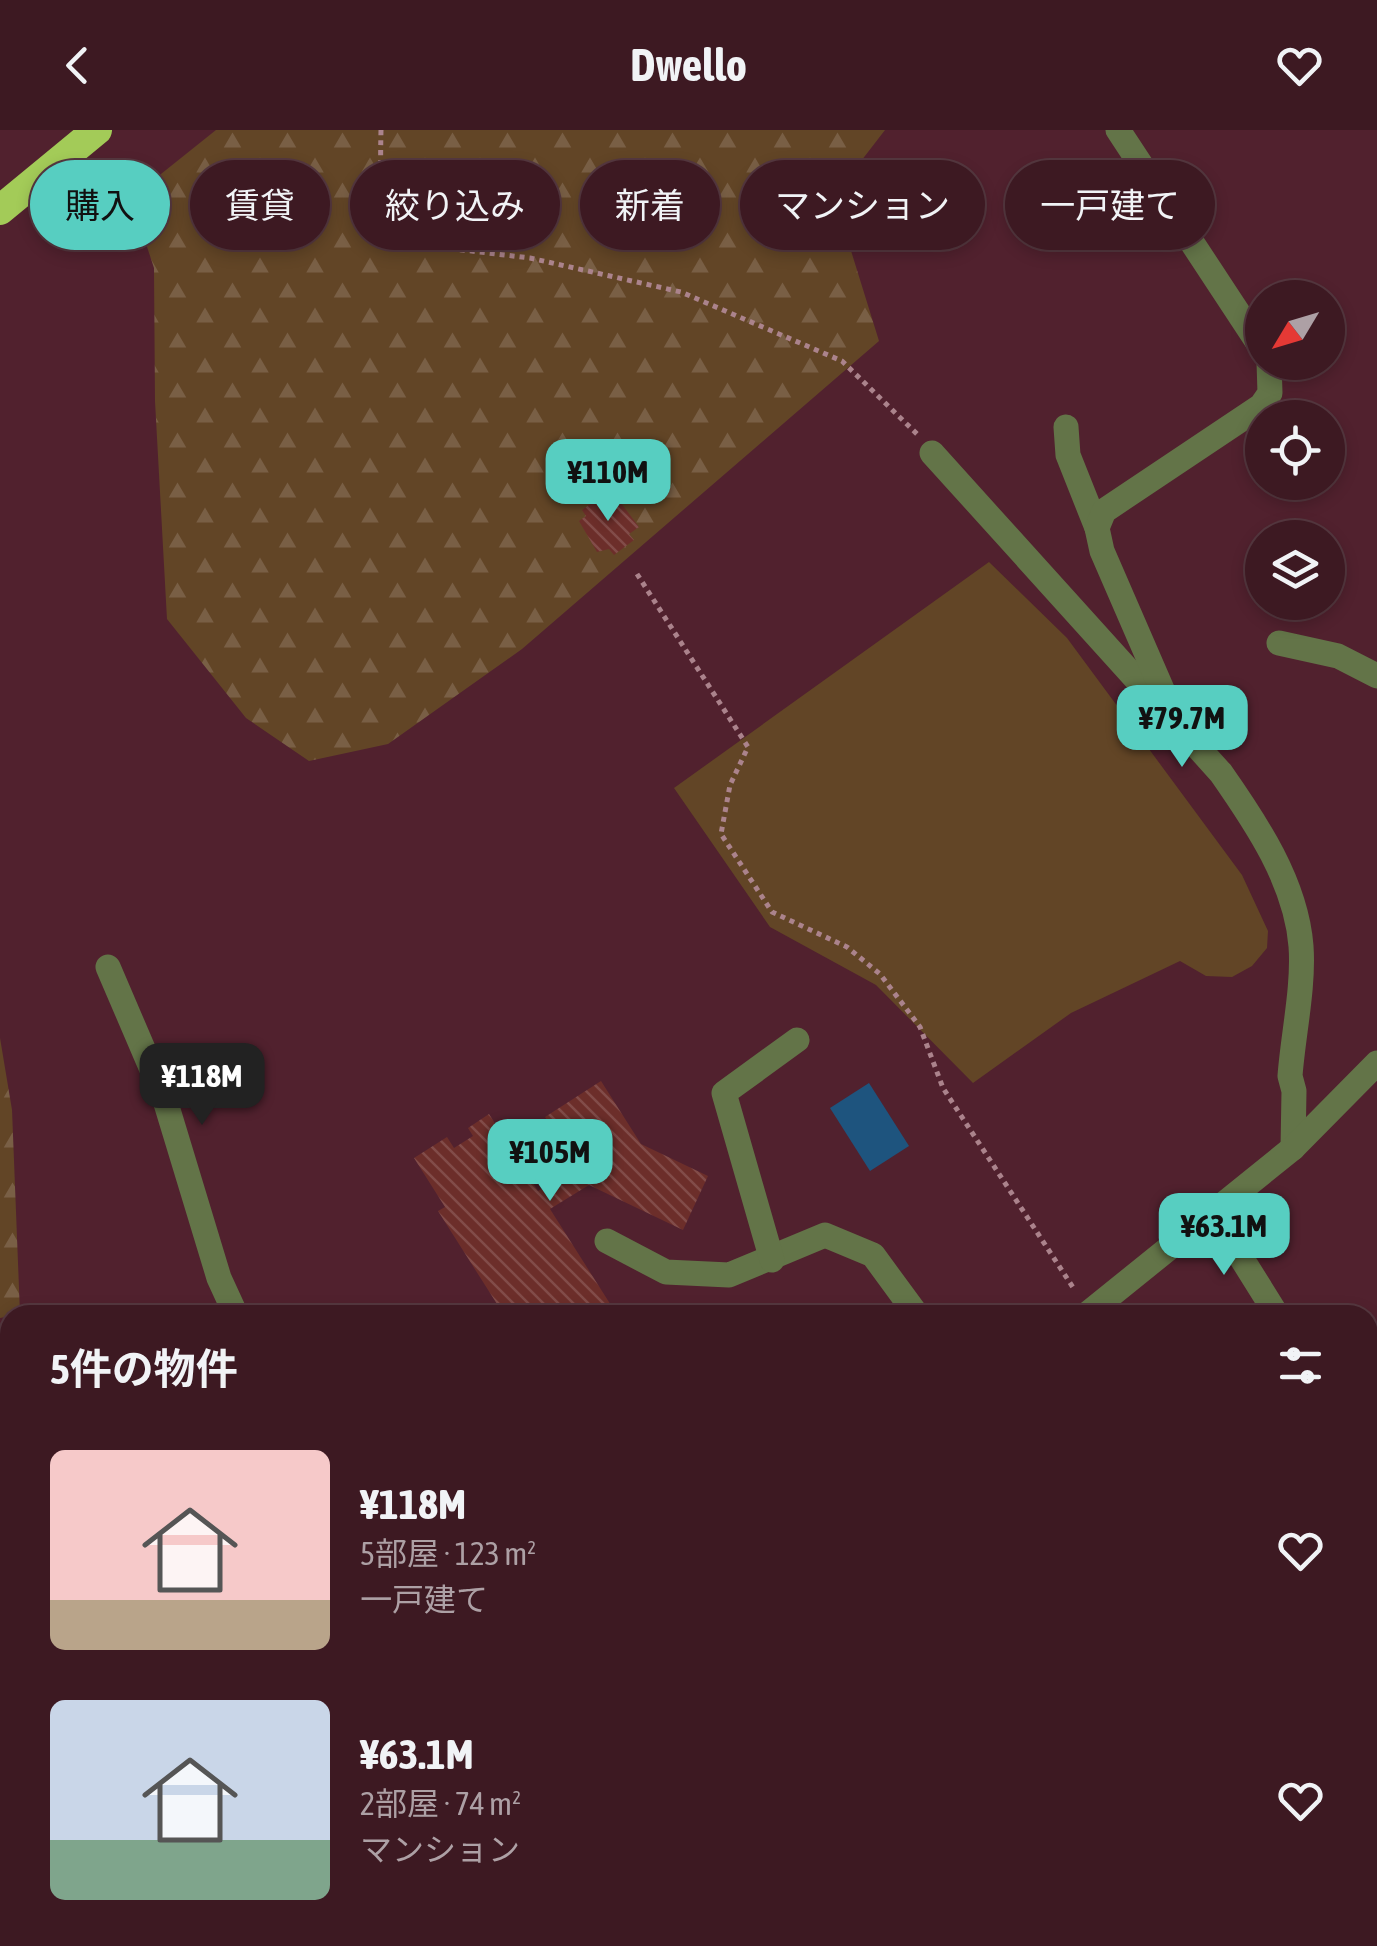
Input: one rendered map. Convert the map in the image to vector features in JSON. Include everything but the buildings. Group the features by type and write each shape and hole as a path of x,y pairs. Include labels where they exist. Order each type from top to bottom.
{"highway":[{"path":"0,210 97,130"}],"street":[{"path":"1118,130 1245,323"},
{"path":"1097,528 1104,510 1261,406 1270,394 1270,380"},
{"path":"1066,427 1068,455 1102,551 1177,724"},
{"path":"932,453 1221,773 1257,825 1288,890 1301,946 1290,1076 1294,1091 1293,1148"},
{"path":"1279,642 1338,656 1377,676"},
{"path":"108,967 165,1100 219,1278 231,1305"},
{"path":"772,1260 724,1093 797,1040"},
{"path":"1099,1305 1293,1148 1377,1063"},
{"path":"1214,1214 1271,1305"},
{"path":"607,1241 666,1272 729,1276 825,1235 873,1255 910,1305"}],"path":[{"path":"381,130 380,179 388,214 412,244 530,258 680,292 842,361 909,423 932,453"},
{"path":"637,574 748,747 730,785 720,834 772,912 847,947 880,974 920,1027 943,1088 1082,1305"}],"green space":[{"path":"216,130 885,130 862,160 740,160 740,250 851,250 879,341 522,649 388,744 309,761 246,718 167,619 155,401 154,268 148,250 170,250 170,167"},
{"path":"989,562 1067,638 1242,875 1268,931 1267,948 1252,966 1232,977 1206,976 1180,961 1071,1013 973,1083 876,985 770,927 674,788"},
{"path":"0,1038 12,1110 20,1305 0,1305"}],"water":[{"path":"869,1083 909,1146 870,1171 830,1108"}]}
